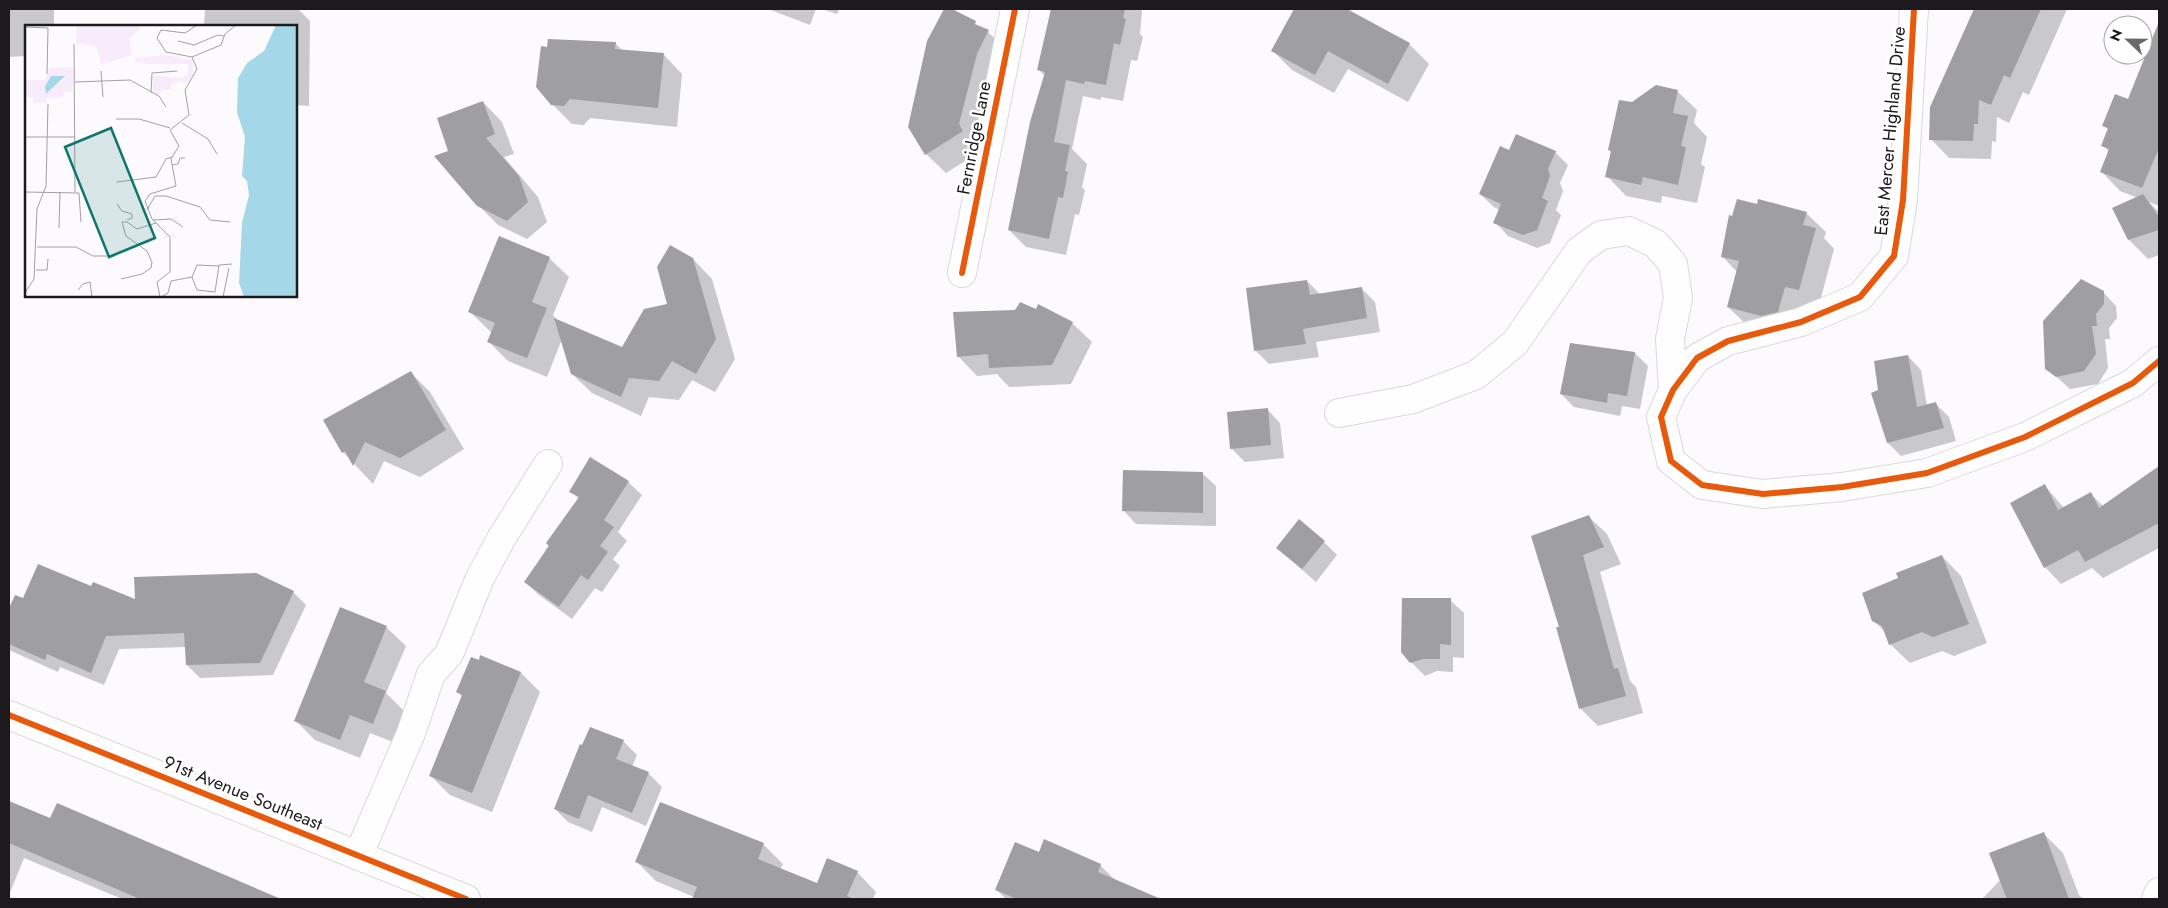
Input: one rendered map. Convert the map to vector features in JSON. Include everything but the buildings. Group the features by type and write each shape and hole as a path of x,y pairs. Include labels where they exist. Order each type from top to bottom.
{"street":[{"name":"Fernridge Lane","path":"962,273 1015,9"},
{"name":"East Mercer Highland Drive","path":"1914,9 1903,200 1894,256 1860,297 1802,322 1728,341 1697,358 1673,390 1661,417 1670,460 1702,485 1763,494 1842,487 1927,473 2025,437 2133,383 2159,360"},
{"name":"East Mercer Highland Drive","path":"1339,413 1413,399 1476,375 1515,343 1579,251 1601,235 1629,231 1656,244 1674,264 1678,298 1670,339 1673,390"},
{"path":"358,856 411,733 431,674 449,654 480,578 500,539 548,464"},
{"name":"91st Avenue Southeast","path":"9,716 466,899"},
{"path":"2156,899 2159,892"}],"cycle path":[{"path":"962,273 1015,9"},
{"path":"1914,9 1903,200 1894,256 1860,297 1801,322 1728,341 1697,358 1673,390 1661,417 1671,461 1702,485 1763,494 1842,487 1927,473 2025,437 2133,383 2159,361"},
{"path":"9,715 466,899"}]}
